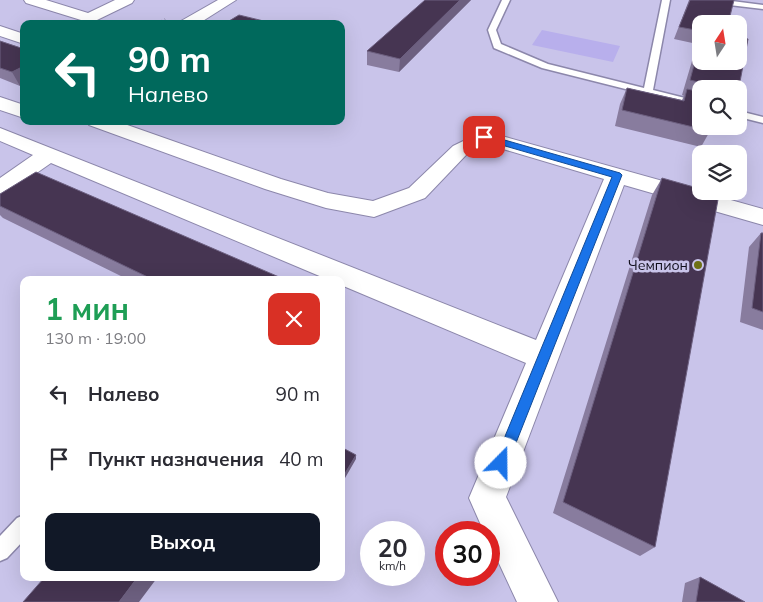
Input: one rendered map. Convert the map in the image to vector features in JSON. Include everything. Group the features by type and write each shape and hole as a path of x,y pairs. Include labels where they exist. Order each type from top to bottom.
{"street":[{"path":"31,0 85,20"},
{"path":"90,20 127,0"},
{"path":"193,20 229,0"},
{"path":"0,31 20,38"},
{"path":"0,103 20,111"},
{"path":"0,124 20,115"},
{"path":"107,125 273,184 326,200 374,209 417,193 460,150 484,137 763,217"},
{"path":"0,134 544,357"},
{"path":"0,188 49,154"},
{"path":"538,602 487,498 617,175"}],"lane":[{"path":"506,0 492,30 497,46 545,66 692,103"},
{"path":"648,92 666,0"},
{"path":"704,0 763,8"},
{"path":"747,116 763,120"},
{"path":"0,551 20,529"}],"shaded area":[{"path":"542,30 620,46 613,62 532,45"}],"building":[{"path":"425,0 460,0 400,59 367,51"},
{"path":"690,0 734,0 730,15 692,15 692,29 679,27"},
{"path":"239,15 260,20 231,20"},
{"path":"0,41 20,48 20,68 12,72 0,68"},
{"path":"693,70 742,70 740,80 690,80"},
{"path":"627,88 684,101 687,89 692,90 692,127 622,110"},
{"path":"36,172 277,276 146,276 0,206 0,194"},
{"path":"662,178 692,186 692,200 718,200 655,547 563,502"},
{"path":"761,233 763,233 763,312 752,308"},
{"path":"345,449 356,455 345,473"},
{"path":"700,577 745,602 696,602"},
{"path":"41,581 135,581 119,602 23,602"}],"place":[{"name":"Чемпион","path":"698,265"}],"route":[{"path":"484,137 617,175 501,463"}]}
